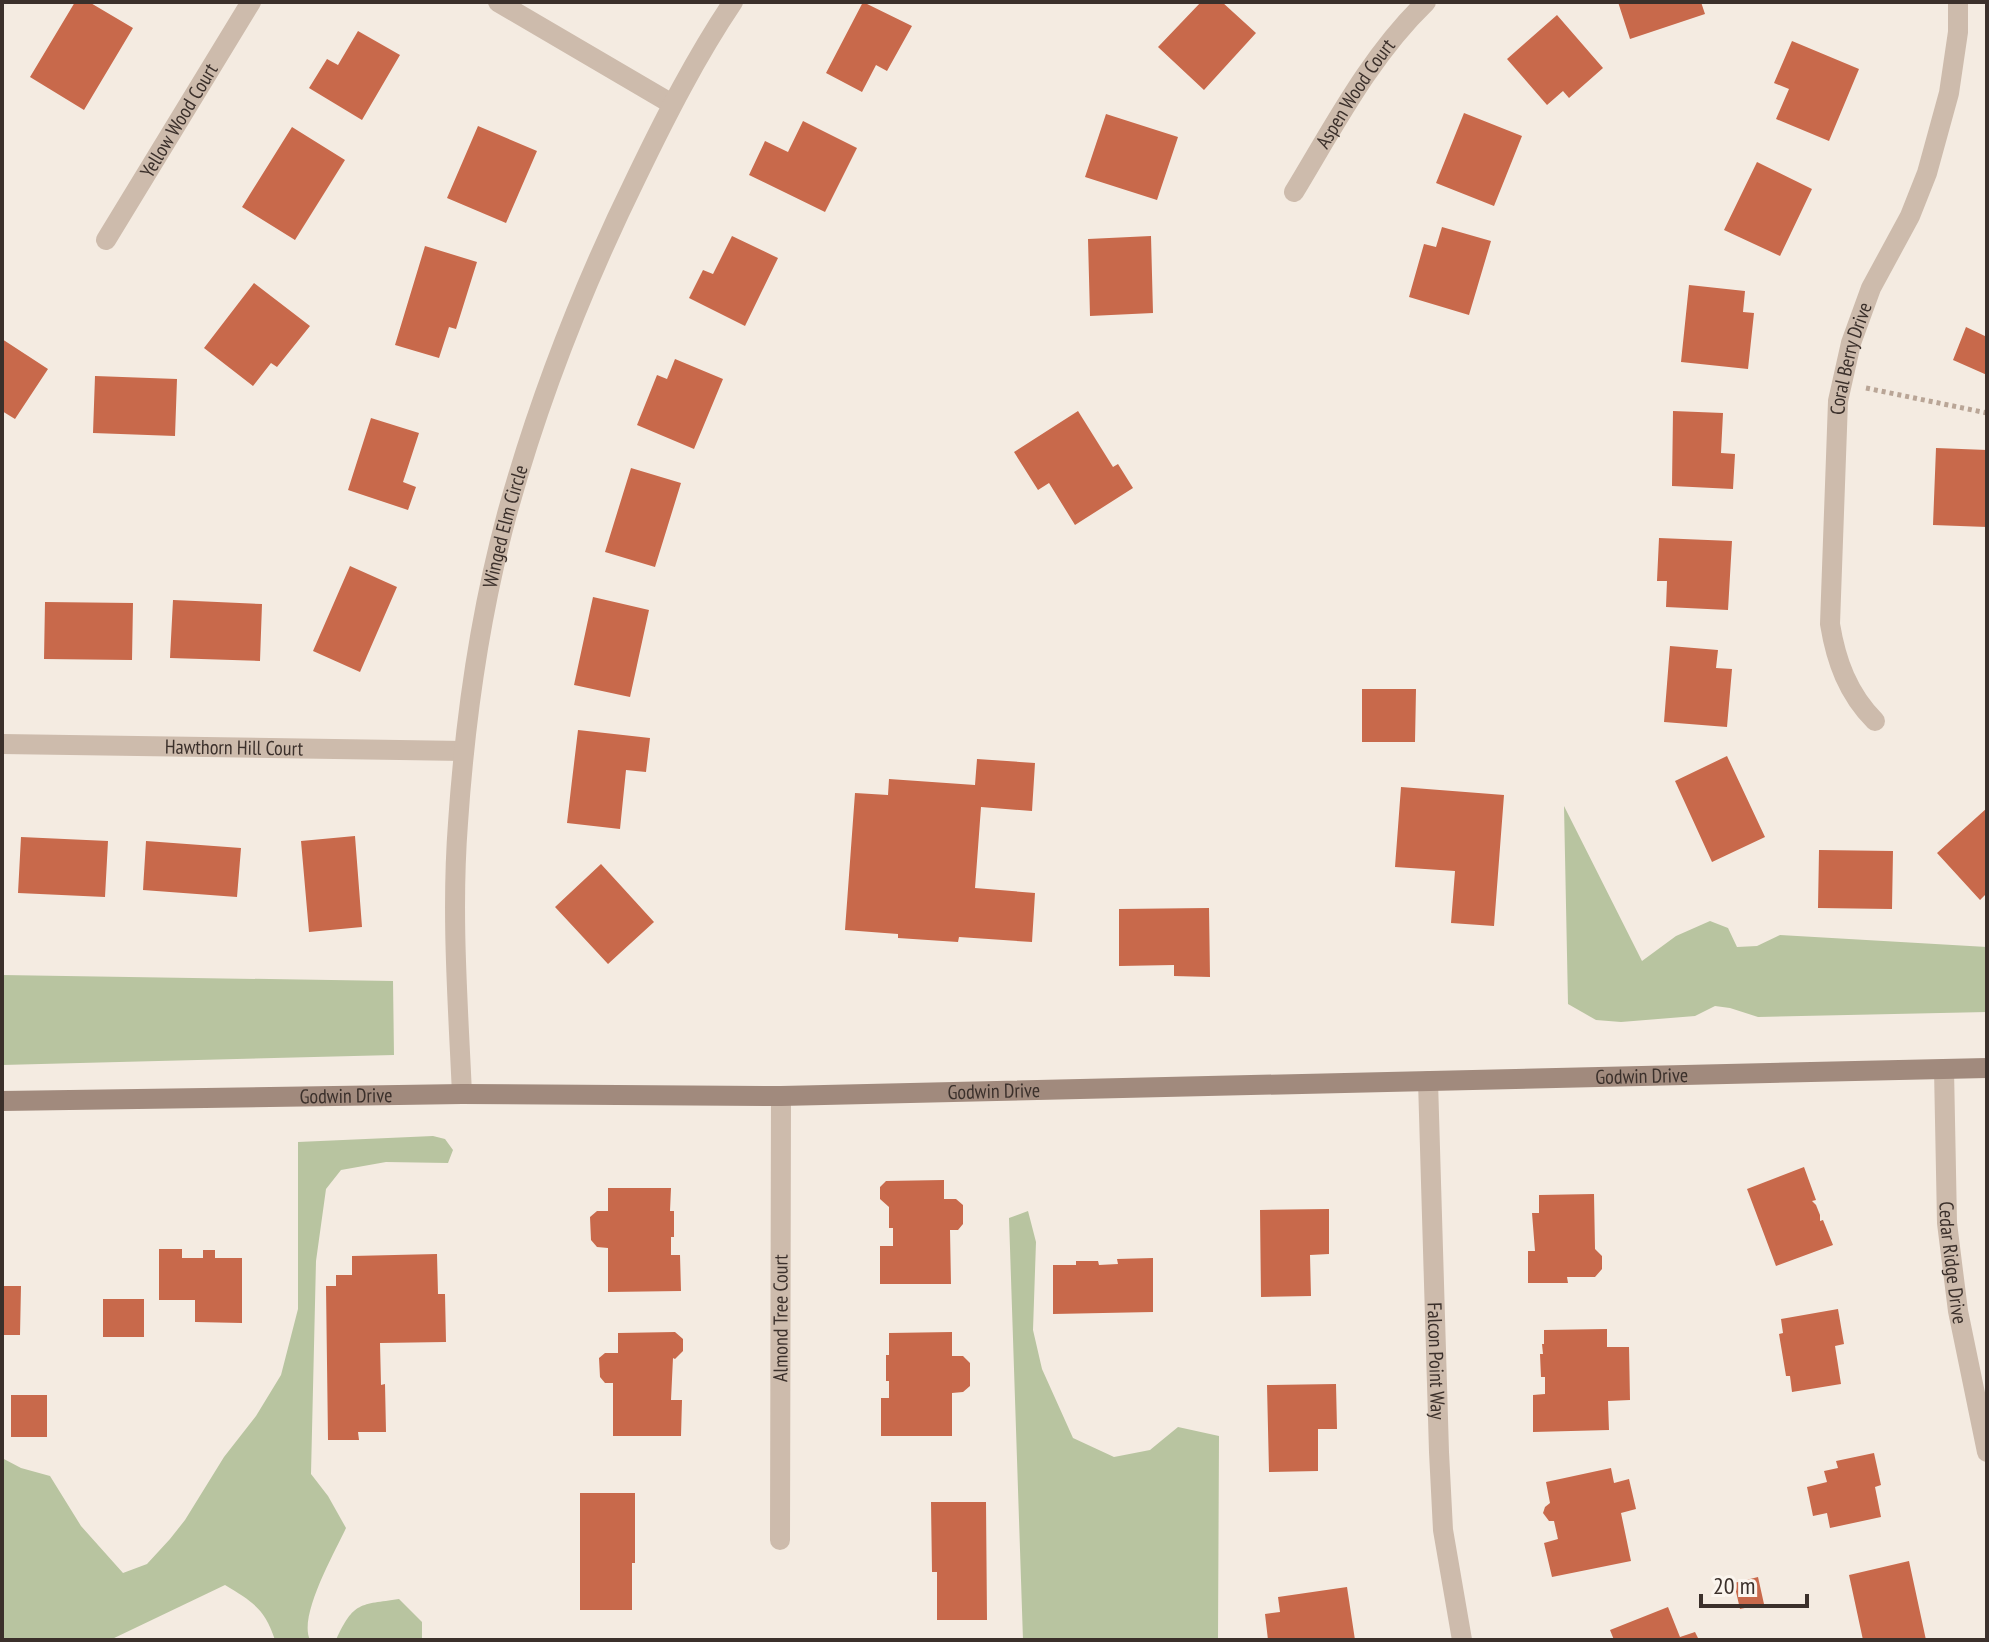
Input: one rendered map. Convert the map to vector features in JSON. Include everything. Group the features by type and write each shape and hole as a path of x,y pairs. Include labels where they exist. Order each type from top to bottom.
{"street":[{"name":"Yellow Wood Court","path":"106,240 251,2"},
{"path":"498,2 672,104"},
{"name":"Winged Elm Circle","path":"462,1094 453,927 457,826 464,751 482,627 507,515 541,405 604,244 672,104 733,2"},
{"name":"Aspen Wood Court","path":"1294,192 1365,73 1408,19 1426,2"},
{"name":"Coral Berry Drive","path":"1875,721 1843,676 1834,651 1830,624 1838,401 1851,343 1871,288 1910,216 1927,173 1949,93 1958,32 1958,2"},
{"name":"Hawthorn Hill Court","path":"2,744 464,751"},
{"name":"Godwin Drive","path":"2,1101 462,1094 781,1096 1987,1068"},
{"name":"Cedar Ridge Drive","path":"1944,1069 1947,1223 1958,1311 1987,1452"},
{"name":"Falcon Point Way","path":"1428,1081 1443,1530 1462,1640"},
{"name":"Almond Tree Court","path":"780,1540 781,1096"}],"path":[{"path":"1842,383 1987,413"}],"green space":[{"path":"1564,806 1642,961 1676,936 1710,921 1728,928 1737,947 1757,946 1780,935 1987,947 1987,1012 1758,1017 1715,1006 1695,1016 1621,1022 1596,1020 1568,1004"},
{"path":"2,975 393,981 394,1055 2,1065"},
{"path":"433,1136 445,1139 453,1150 448,1163 386,1162 341,1170 326,1189 316,1261 311,1474 346,1528 313,1600 308,1629 310,1640 275,1640 257,1607 225,1585 110,1640 2,1640 2,1458 21,1468 50,1476 81,1526 123,1573 147,1564 185,1520 281,1375 298,1309 298,1142"},
{"path":"1028,1211 1036,1242 1033,1330 1042,1369 1073,1438 1114,1457 1150,1450 1178,1427 1219,1436 1218,1640 1023,1640 1009,1218"},
{"path":"399,1599 422,1622 422,1640 336,1640 348,1618 360,1607"}],"building":[{"path":"75,2 89,2 133,28 84,110 30,77"},
{"path":"863,2 912,26 887,71 876,65 862,92 826,73"},
{"path":"1201,2 1222,2 1256,33 1204,90 1158,47"},
{"path":"1618,2 1701,2 1705,14 1630,39"},
{"path":"1557,15 1603,68 1569,98 1563,91 1547,105 1507,59"},
{"path":"358,31 400,55 362,120 309,88 327,59 338,65"},
{"path":"1792,41 1859,69 1829,141 1776,119 1789,89 1774,83"},
{"path":"1464,113 1522,136 1494,206 1436,183"},
{"path":"1106,114 1178,137 1157,200 1085,177"},
{"path":"803,121 857,148 825,212 749,175 765,141 788,152"},
{"path":"478,126 537,151 506,223 447,198"},
{"path":"292,127 345,160 295,240 242,207"},
{"path":"1757,162 1812,189 1780,256 1724,230"},
{"path":"1442,227 1491,241 1469,315 1409,297 1424,244 1436,247"},
{"path":"732,236 778,258 745,326 689,298 703,270 713,274"},
{"path":"1151,236 1153,313 1090,316 1088,239"},
{"path":"425,246 477,262 456,329 449,327 439,358 395,345"},
{"path":"254,283 310,326 277,367 271,363 253,386 204,348"},
{"path":"1689,285 1745,291 1743,312 1754,313 1748,369 1681,362"},
{"path":"1966,327 1987,337 1987,375 1953,360"},
{"path":"2,339 48,369 15,419 2,411"},
{"path":"675,359 723,379 694,449 637,425 657,375 667,379"},
{"path":"95,376 177,379 175,436 93,433"},
{"path":"1078,411 1113,467 1118,464 1133,488 1075,525 1049,483 1038,490 1014,452"},
{"path":"1673,411 1723,413 1721,453 1735,454 1733,489 1672,486"},
{"path":"371,418 419,433 403,482 416,487 408,510 348,490"},
{"path":"1936,448 1987,450 1987,527 1933,525"},
{"path":"631,468 681,483 655,567 605,552"},
{"path":"1659,538 1732,541 1728,610 1666,607 1667,581 1657,581"},
{"path":"350,566 397,587 360,672 313,651"},
{"path":"593,597 649,610 630,697 574,685"},
{"path":"173,600 262,604 260,661 170,658"},
{"path":"45,602 133,603 132,660 44,659"},
{"path":"1670,646 1718,650 1716,668 1732,669 1727,727 1664,722"},
{"path":"1362,689 1416,689 1415,742 1362,742"},
{"path":"578,730 650,738 646,772 626,770 620,829 567,823"},
{"path":"1727,756 1765,837 1712,862 1675,781"},
{"path":"977,759 1035,763 1032,811 981,807 975,888 1035,893 1032,942 959,937 958,942 845,930 855,793 888,795 889,779 975,785"},
{"path":"1401,787 1504,795 1494,926 1451,923 1455,871 1395,867"},
{"path":"1987,808 1987,893 1980,900 1937,853"},
{"path":"355,836 362,927 309,932 301,841"},
{"path":"21,837 108,841 105,897 18,893"},
{"path":"146,841 241,848 237,897 143,890"},
{"path":"1819,850 1893,851 1892,909 1818,908"},
{"path":"601,864 654,922 608,964 555,907"},
{"path":"1209,908 1210,977 1174,976 1174,965 1119,966 1119,909"},
{"path":"1804,1167 1816,1200 1812,1201 1833,1245 1776,1266 1747,1189"},
{"path":"944,1180 944,1199 956,1199 963,1205 963,1224 958,1230 950,1230 951,1284 880,1284 880,1246 893,1246 893,1228 889,1228 889,1207 880,1199 880,1187 886,1181"},
{"path":"608,1188 671,1188 670,1211 674,1211 674,1237 671,1237 671,1255 680,1255 681,1291 608,1292 608,1248 597,1247 591,1240 590,1217 597,1211 608,1211"},
{"path":"1594,1194 1595,1249 1602,1256 1602,1269 1595,1277 1567,1277 1568,1283 1528,1283 1528,1251 1535,1251 1532,1213 1539,1213 1539,1195"},
{"path":"1329,1209 1329,1254 1310,1255 1311,1296 1261,1297 1260,1210"},
{"path":"159,1249 182,1249 182,1258 203,1258 203,1250 215,1250 215,1258 242,1258 242,1323 195,1322 195,1300 159,1300"},
{"path":"437,1254 438,1294 445,1294 446,1342 380,1343 386,1432 358,1432 359,1440 328,1440 326,1286 336,1286 336,1275 352,1275 352,1256"},
{"path":"1153,1258 1153,1312 1053,1314 1053,1265 1076,1265 1076,1261 1118,1264 1117,1259"},
{"path":"2,1286 21,1286 20,1335 2,1335"},
{"path":"103,1299 144,1299 144,1337 103,1337"},
{"path":"1838,1309 1844,1344 1835,1346 1841,1384 1792,1392 1779,1334 1783,1333 1781,1319"},
{"path":"1607,1329 1607,1347 1629,1347 1630,1400 1608,1401 1609,1430 1533,1432 1533,1395 1545,1394 1540,1354 1543,1354 1544,1330"},
{"path":"675,1332 683,1339 683,1351 673,1358 671,1400 682,1400 681,1436 613,1436 613,1383 605,1383 600,1377 599,1358 605,1353 618,1353 618,1333"},
{"path":"952,1332 952,1356 963,1356 970,1363 970,1386 963,1392 952,1393 952,1436 881,1436 881,1398 889,1398 886,1355 889,1355 889,1333"},
{"path":"1336,1384 1337,1429 1318,1429 1318,1471 1269,1472 1267,1385"},
{"path":"11,1395 47,1395 47,1437 11,1437"},
{"path":"1874,1453 1881,1485 1875,1487 1881,1517 1830,1528 1827,1513 1813,1516 1807,1487 1827,1482 1824,1471 1838,1468 1836,1461"},
{"path":"1611,1468 1614,1483 1629,1479 1636,1509 1621,1513 1631,1561 1552,1577 1544,1543 1558,1539 1554,1521 1549,1521 1543,1513 1550,1503 1546,1482"},
{"path":"580,1493 635,1493 632,1610 580,1610"},
{"path":"931,1502 986,1502 987,1620 937,1620 937,1572 932,1572"},
{"path":"1909,1561 1926,1640 1863,1640 1849,1575"},
{"path":"1758,1577 1764,1604 1740,1609 1734,1583"},
{"path":"1347,1587 1355,1640 1268,1640 1265,1614 1280,1612 1278,1597"},
{"path":"1668,1607 1680,1637 1695,1632 1699,1640 1614,1640 1610,1630"}]}
